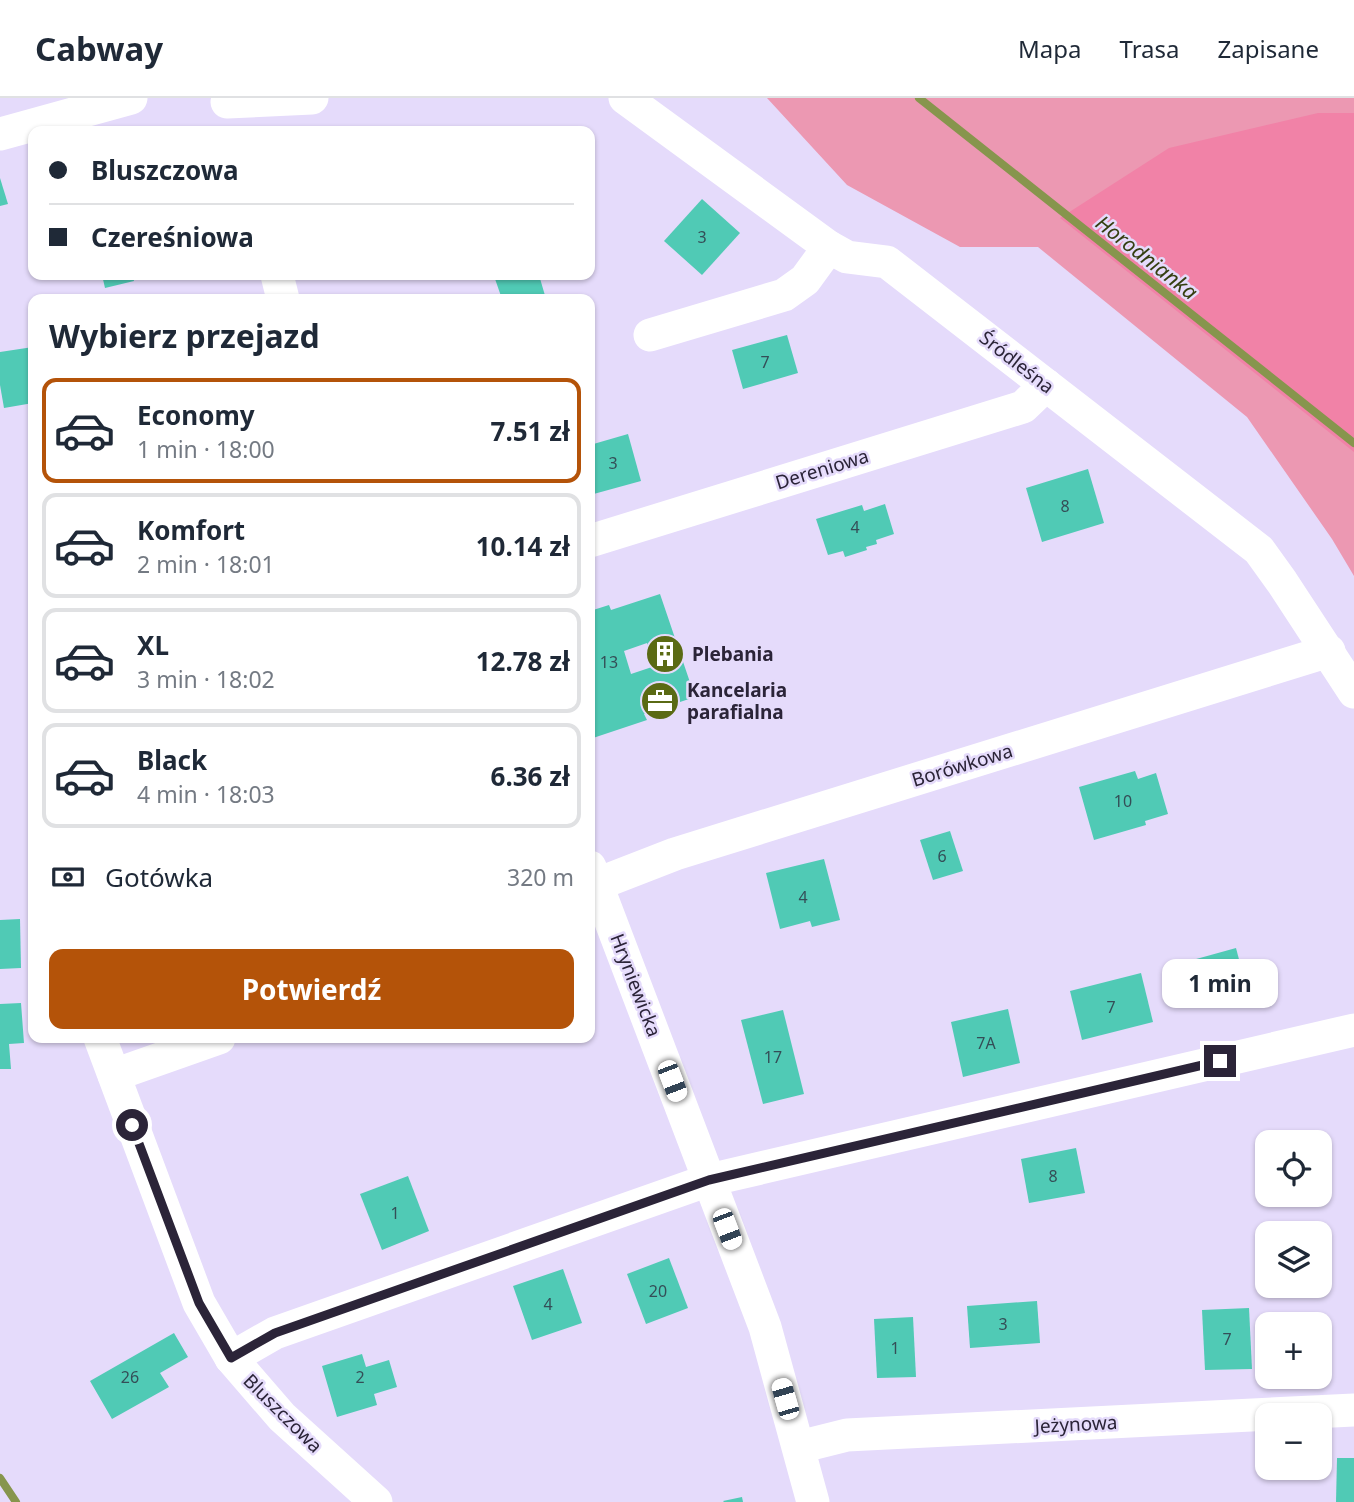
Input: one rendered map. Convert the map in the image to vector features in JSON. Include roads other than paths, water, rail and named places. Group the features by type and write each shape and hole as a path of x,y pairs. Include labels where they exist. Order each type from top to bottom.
{"street":[{"path":"29,126 131,98"},
{"path":"229,110 312,98"},
{"name":"Śródleśna","path":"625,98 829,247 846,257 887,262 1259,550 1354,692"},
{"path":"0,134 28,126"},
{"path":"650,335 784,295 805,279 829,247"},
{"name":"Dereniowa","path":"595,539 1023,407 1046,385"},
{"name":"Borówkowa","path":"595,879 1329,651"},
{"name":"Hryniewicka","path":"595,888 765,1327 813,1502"},
{"path":"231,1358 275,1333 709,1180 1354,1030"},
{"name":"Bluszczowa","path":"102,1043 199,1303 231,1358 282,1417 376,1502"},
{"path":"114,1075 205,1043"},
{"name":"Jeżynowa","path":"799,1447 847,1435 1354,1410"}],"waterway":[{"name":"Horodnianka","path":"919,98 1354,443"},
{"path":"0,1478 16,1502"}],"place":[{"name":"Plebania","path":"665,654"},
{"name":"Kancelaria parafialna","path":"660,701"}]}
